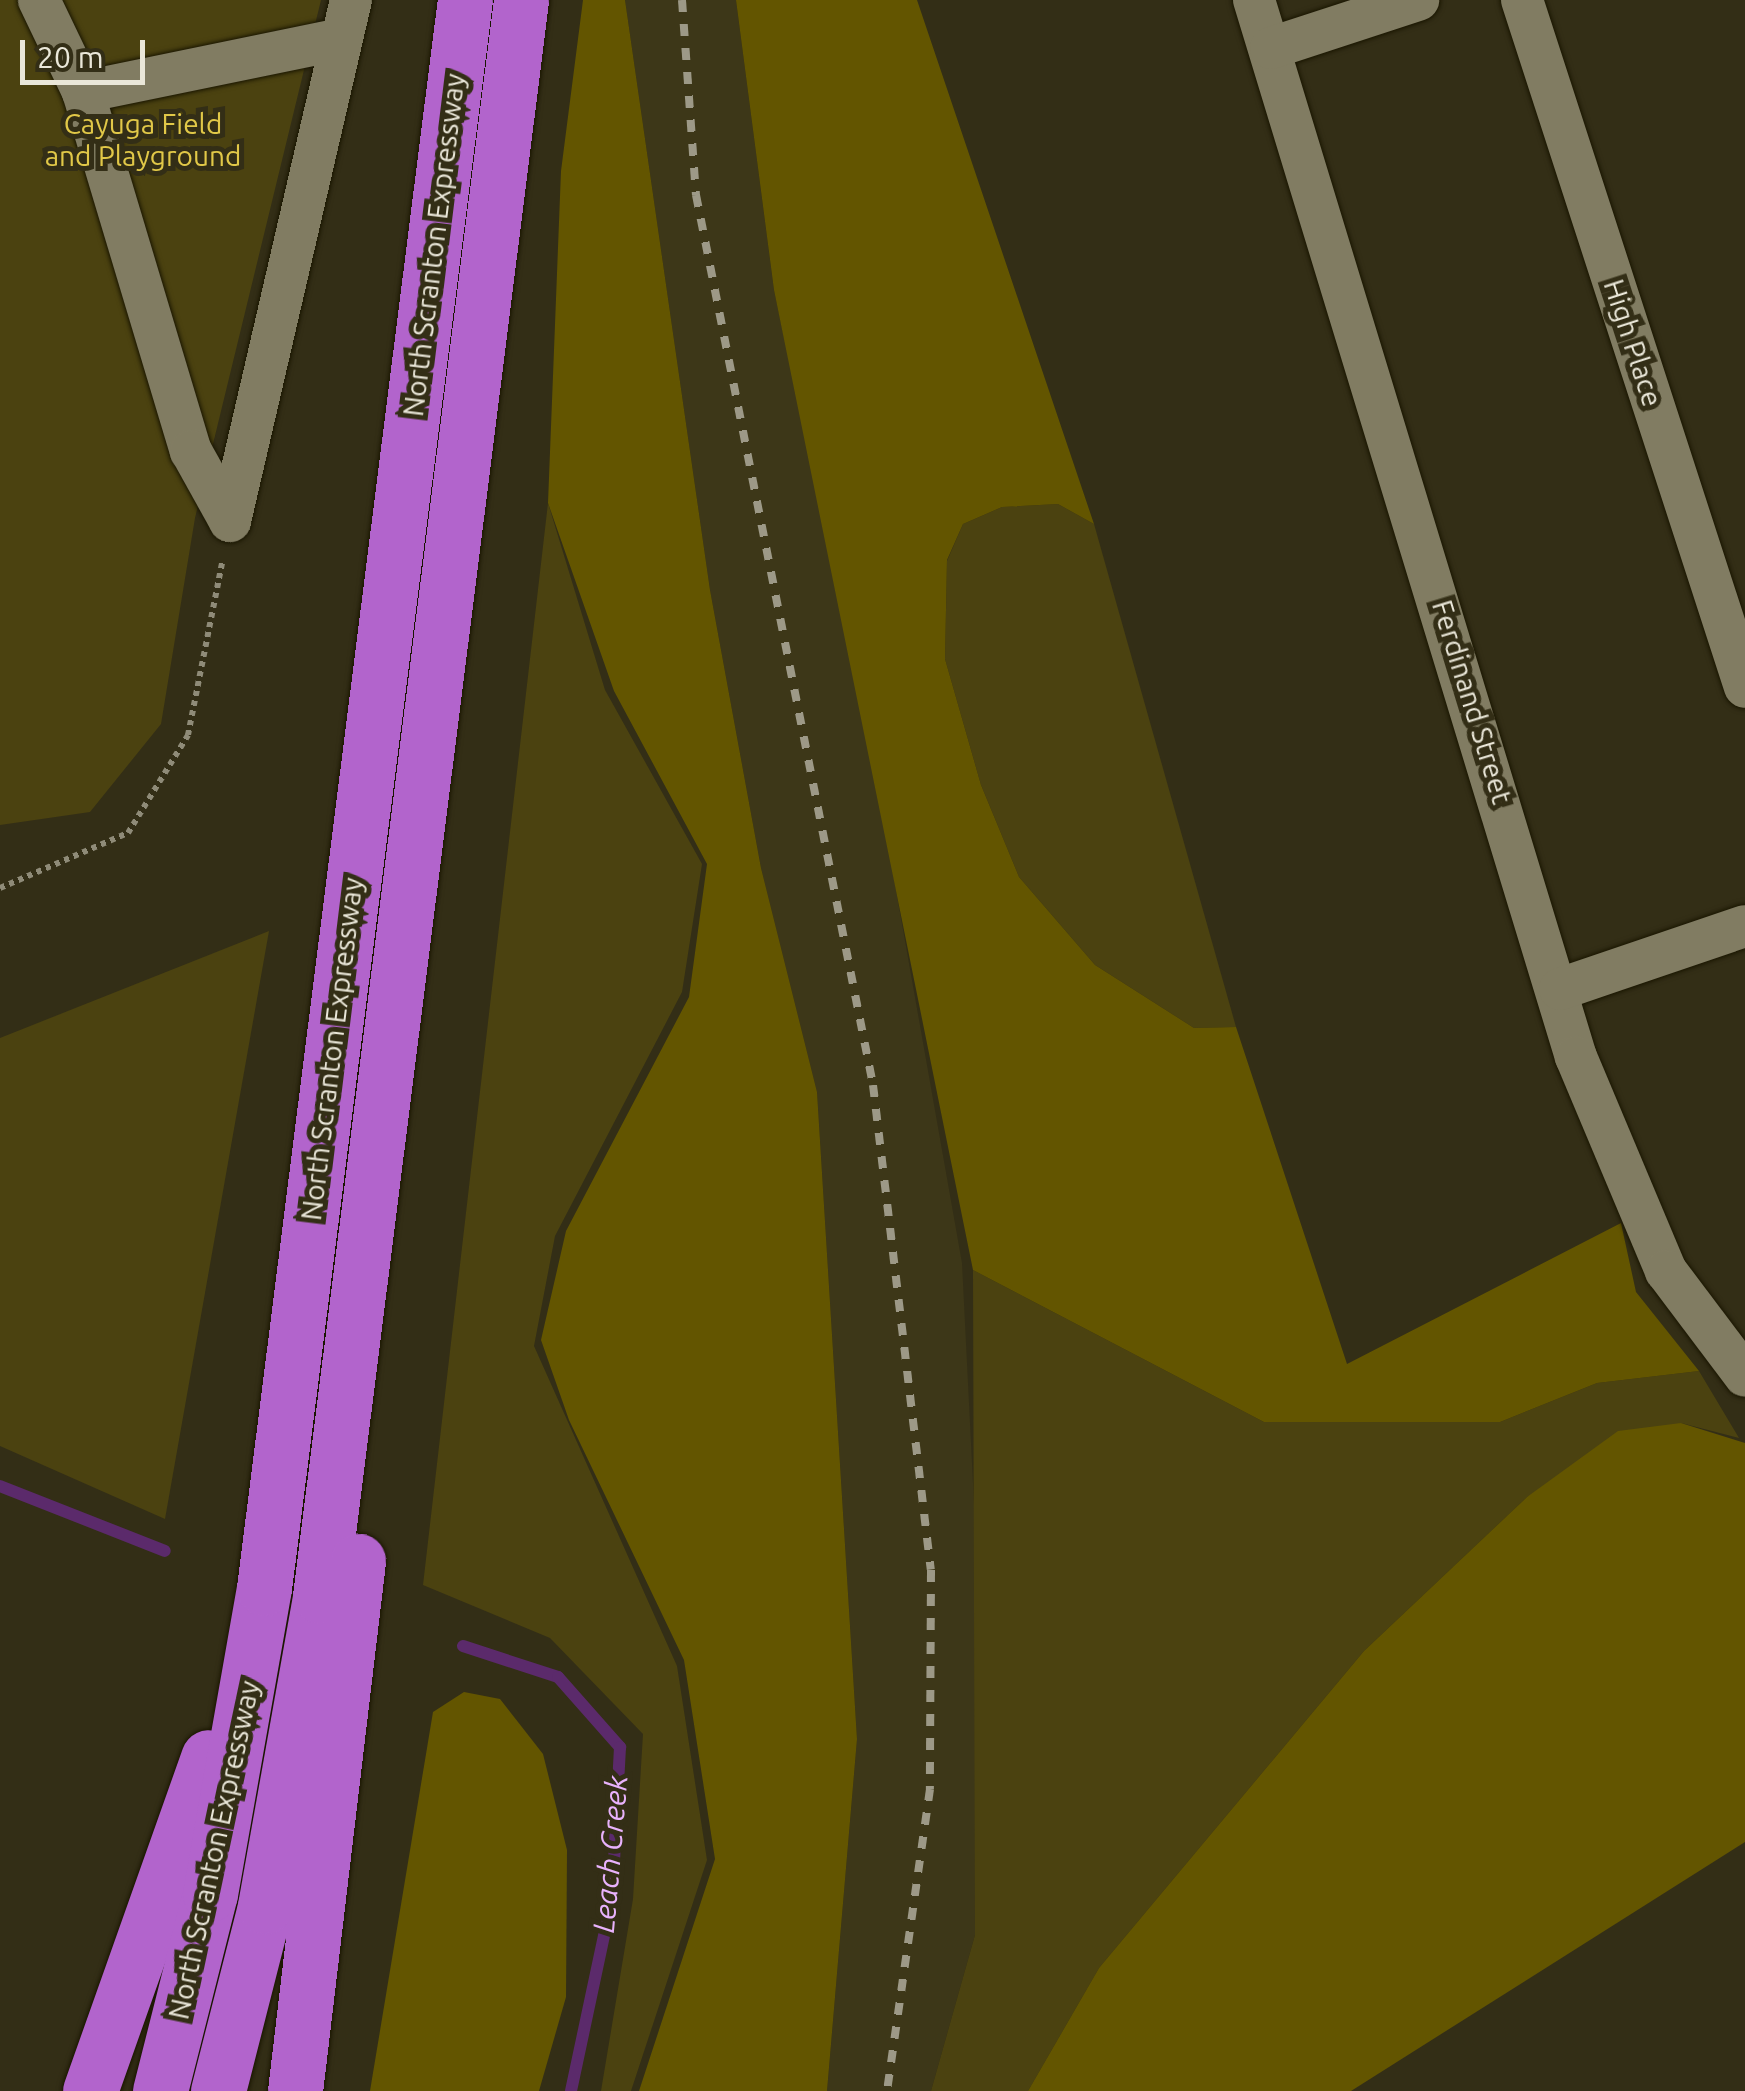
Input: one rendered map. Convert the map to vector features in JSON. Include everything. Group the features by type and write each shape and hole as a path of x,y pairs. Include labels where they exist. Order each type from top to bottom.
{"highway":[{"name":"North Scranton Expressway","path":"160,2091 210,1894 264,1588 465,0"},
{"name":"North Scranton Expressway","path":"218,2091 302,1704 521,0"},
{"path":"295,2091 347,1691 384,1083"},
{"path":"90,2091 264,1588"}],"street":[{"path":"39,0 83,92 191,451 230,520"},
{"name":"Ferdinand Street","path":"1254,0 1560,989 1576,1057 1666,1271 1745,1376"},
{"path":"1270,48 1418,0"},
{"name":"High Place","path":"1522,0 1745,687"},
{"path":"83,92 346,20 230,520"},
{"path":"1560,989 1745,926"}],"path":[{"path":"0,888 128,833 188,735 230,520"}],"shaded area":[{"path":"583,0 625,0 710,590 761,868 817,1092 857,1739 827,2091 639,2091 715,1859 684,1660 569,1420 541,1340 566,1231 689,997 707,864 614,691 548,503 561,171"},
{"path":"625,0 736,0 774,290 867,726 962,1263 981,1643 975,1935 931,2091 827,2091 857,1739 817,1092 761,868 710,590"},
{"path":"736,0 917,0 1094,524 1058,504 1002,507 963,524 947,560 945,659 981,785 1019,877 1095,965 1194,1028 1236,1027 1347,1364 1621,1223 1636,1292 1699,1371 1597,1383 1500,1422 1264,1422 973,1270 774,290"},
{"path":"1681,1423 1745,1443 1745,1842 1351,2091 1028,2091 1099,1968 1364,1651 1527,1497 1618,1431"},
{"path":"464,1692 500,1699 543,1754 567,1850 566,1997 539,2091 370,2091 433,1712"}],"green space":[{"name":"Cayuga Field and Playground","path":"0,0 321,0 195,518 161,724 90,812 0,825"},
{"path":"548,503 605,690 702,864 682,992 555,1236 534,1346 677,1666 707,1860 631,2091 601,2091 633,1899 643,1734 550,1638 423,1585"},
{"path":"1058,504 1094,524 1236,1027 1194,1028 1095,965 1019,877 981,785 945,659 947,561 963,524 1002,507"},
{"path":"269,931 165,1519 0,1446 0,1038"},
{"path":"973,1270 1264,1422 1500,1422 1597,1383 1699,1371 1739,1438 1681,1423 1527,1497 1364,1651 1099,1968 1028,2091 931,2091 975,1935"}],"waterway":[{"name":"Leach Creek","path":"0,1486 165,1551"},
{"name":"Leach Creek","path":"463,1646 558,1677 620,1747 612,1898 571,2091"}],"railway":[{"path":"682,0 696,195 873,1085 931,1570 930,1789 887,2091"}]}
